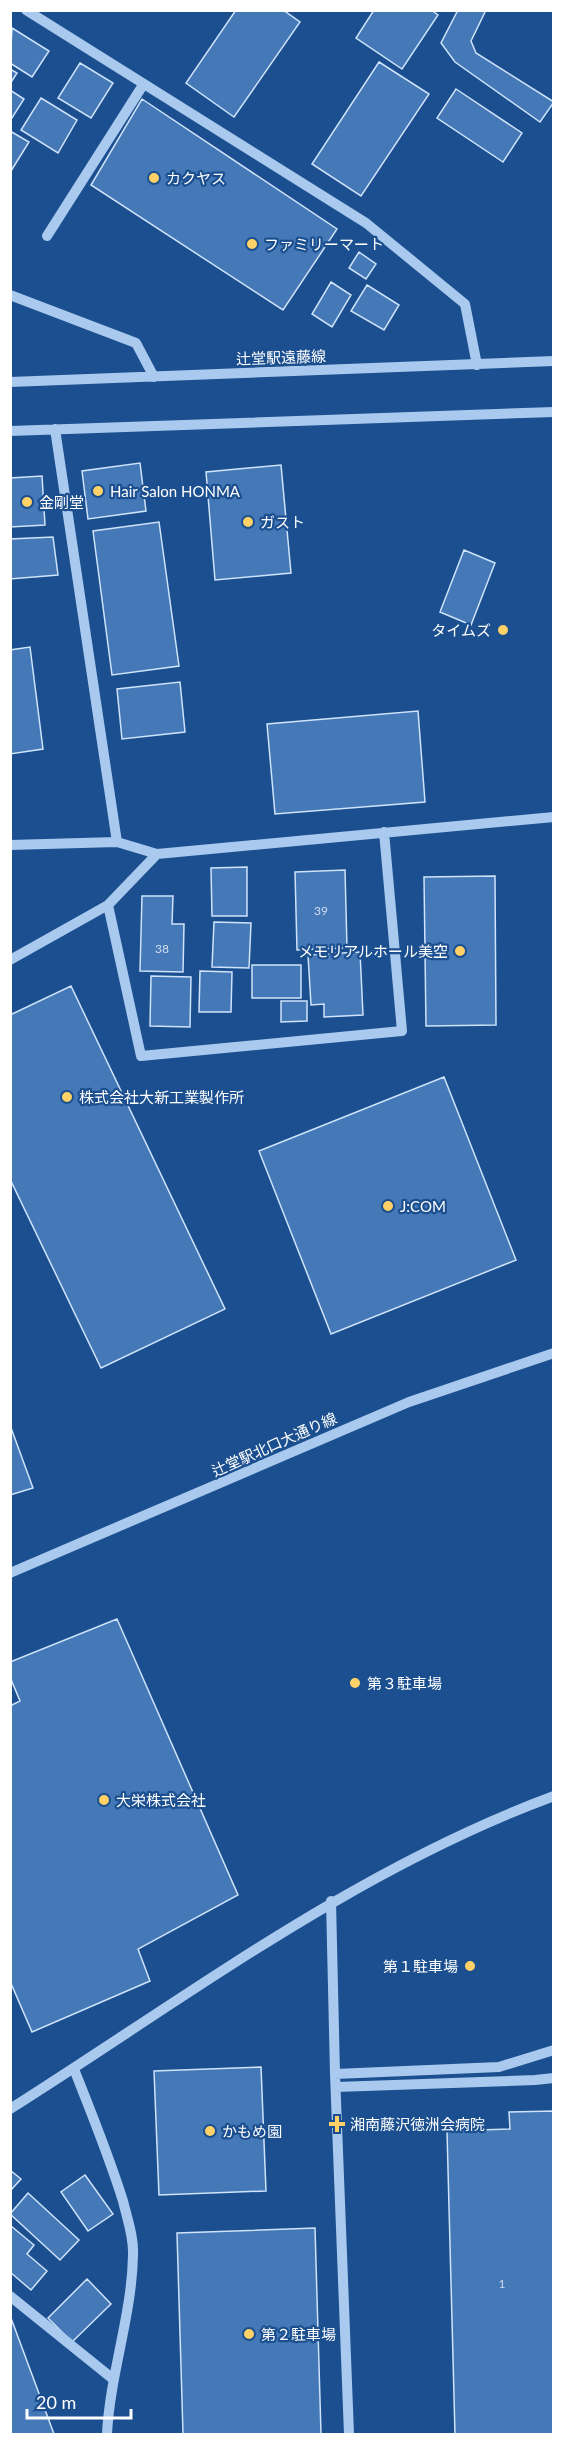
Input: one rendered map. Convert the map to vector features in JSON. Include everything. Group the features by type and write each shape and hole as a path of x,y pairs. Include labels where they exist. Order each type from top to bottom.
{"street":[{"path":"26,10 366,224 465,304 477,365"},
{"path":"47,236 143,85"},
{"path":"10,295 136,343 154,377"},
{"name":"辻堂駅遠藤線","path":"10,382 554,362"},
{"path":"10,431 554,412"},
{"path":"55,429 117,842"},
{"path":"10,845 117,842 157,854 554,817"},
{"path":"108,905 141,1056 402,1031 384,832"},
{"path":"10,960 108,905 157,854"},
{"name":"辻堂駅北口大通り線","path":"10,1573 409,1402 554,1353"},
{"path":"10,2109 332,1901 453,1838 554,1796"},
{"path":"332,1901 335,2074 349,2434"},
{"path":"335,2074 499,2067 554,2050"},
{"path":"74,2069 119,2189 134,2252 130,2290 113,2379 107,2434"},
{"path":"336,2087 554,2078"},
{"path":"10,2296 113,2379"}],"building":[{"path":"236,10 283,10 300,22 234,117 186,83"},
{"path":"374,10 431,10 438,15 402,69 356,38"},
{"path":"458,10 486,10 471,41 476,53 554,102 540,122 455,62 441,43"},
{"path":"12,28 49,51 32,77 10,63"},
{"path":"379,62 429,94 361,196 312,164"},
{"path":"80,63 113,83 91,118 58,98"},
{"path":"10,69 17,73 10,84"},
{"path":"456,89 522,133 503,162 437,118"},
{"path":"10,90 24,99 10,121"},
{"path":"41,98 77,120 58,153 21,130"},
{"path":"142,99 337,229 283,310 91,185"},
{"path":"10,131 29,142 11,171 10,170"},
{"path":"359,252 376,264 366,279 349,268"},
{"path":"331,282 351,295 332,327 312,314"},
{"path":"367,285 399,305 384,330 351,311"},
{"path":"140,463 146,511 88,519 82,471"},
{"name":"ガスト","path":"281,465 291,573 215,580 206,472"},
{"name":"金剛堂","path":"42,476 45,525 10,527 10,478"},
{"path":"159,522 179,666 112,675 93,531"},
{"path":"53,537 58,575 10,579 10,539"},
{"path":"464,550 495,563 471,625 440,612"},
{"path":"30,647 43,749 10,754 10,650"},
{"path":"180,682 185,732 122,739 117,689"},
{"path":"418,711 425,802 275,814 267,724"},
{"path":"247,867 247,916 212,916 211,868"},
{"path":"345,870 347,948 297,950 295,872"},
{"name":"メモリアルホール美空","path":"495,876 496,1025 426,1026 424,877"},
{"path":"142,896 173,896 172,924 184,924 183,972 140,971"},
{"path":"214,922 251,923 249,968 212,967"},
{"path":"360,952 363,1015 324,1017 324,1004 311,1005 308,955"},
{"path":"252,965 301,965 301,998 252,998"},
{"path":"200,971 232,972 231,1012 199,1012"},
{"path":"151,976 191,977 190,1027 150,1026"},
{"name":"株式会社大新工業製作所","path":"71,986 225,1309 101,1368 10,1179 10,1015"},
{"path":"281,1001 307,1001 307,1021 281,1022"},
{"name":"J:COM","path":"444,1077 516,1260 331,1334 259,1151"},
{"path":"10,1425 33,1488 10,1495"},
{"name":"大栄株式会社","path":"117,1619 238,1895 138,1949 150,1981 32,2032 10,1981 10,1706 20,1701 10,1677 10,1662"},
{"name":"かもめ園","path":"261,2067 266,2191 159,2195 154,2071"},
{"name":"湘南藤沢徳洲会病院","path":"554,2111 554,2434 455,2434 447,2131 510,2129 509,2112"},
{"path":"10,2170 21,2179 10,2191"},
{"path":"85,2175 113,2214 88,2231 61,2192"},
{"path":"28,2193 79,2240 60,2260 10,2214"},
{"path":"11,2226 34,2245 27,2254 47,2271 31,2290 10,2272"},
{"name":"第２駐車場","path":"315,2228 321,2434 183,2434 177,2233"},
{"path":"87,2279 111,2304 72,2342 48,2318"},
{"path":"11,2318 54,2434 10,2434"}],"place":[{"name":"カクヤス","path":"154,178"},
{"name":"ファミリーマート","path":"252,244"},
{"name":"Hair Salon HONMA","path":"98,491"},
{"name":"金剛堂","path":"27,502"},
{"name":"ガスト","path":"248,522"},
{"name":"タイムズ","path":"503,630"},
{"name":"メモリアルホール美空","path":"460,951"},
{"name":"株式会社大新工業製作所","path":"67,1097"},
{"name":"J:COM","path":"388,1206"},
{"name":"第３駐車場","path":"355,1683"},
{"name":"大栄株式会社","path":"104,1800"},
{"name":"第１駐車場","path":"470,1966"},
{"name":"湘南藤沢徳洲会病院","path":"337,2124"},
{"name":"かもめ園","path":"210,2131"},
{"name":"第２駐車場","path":"249,2334"}]}
